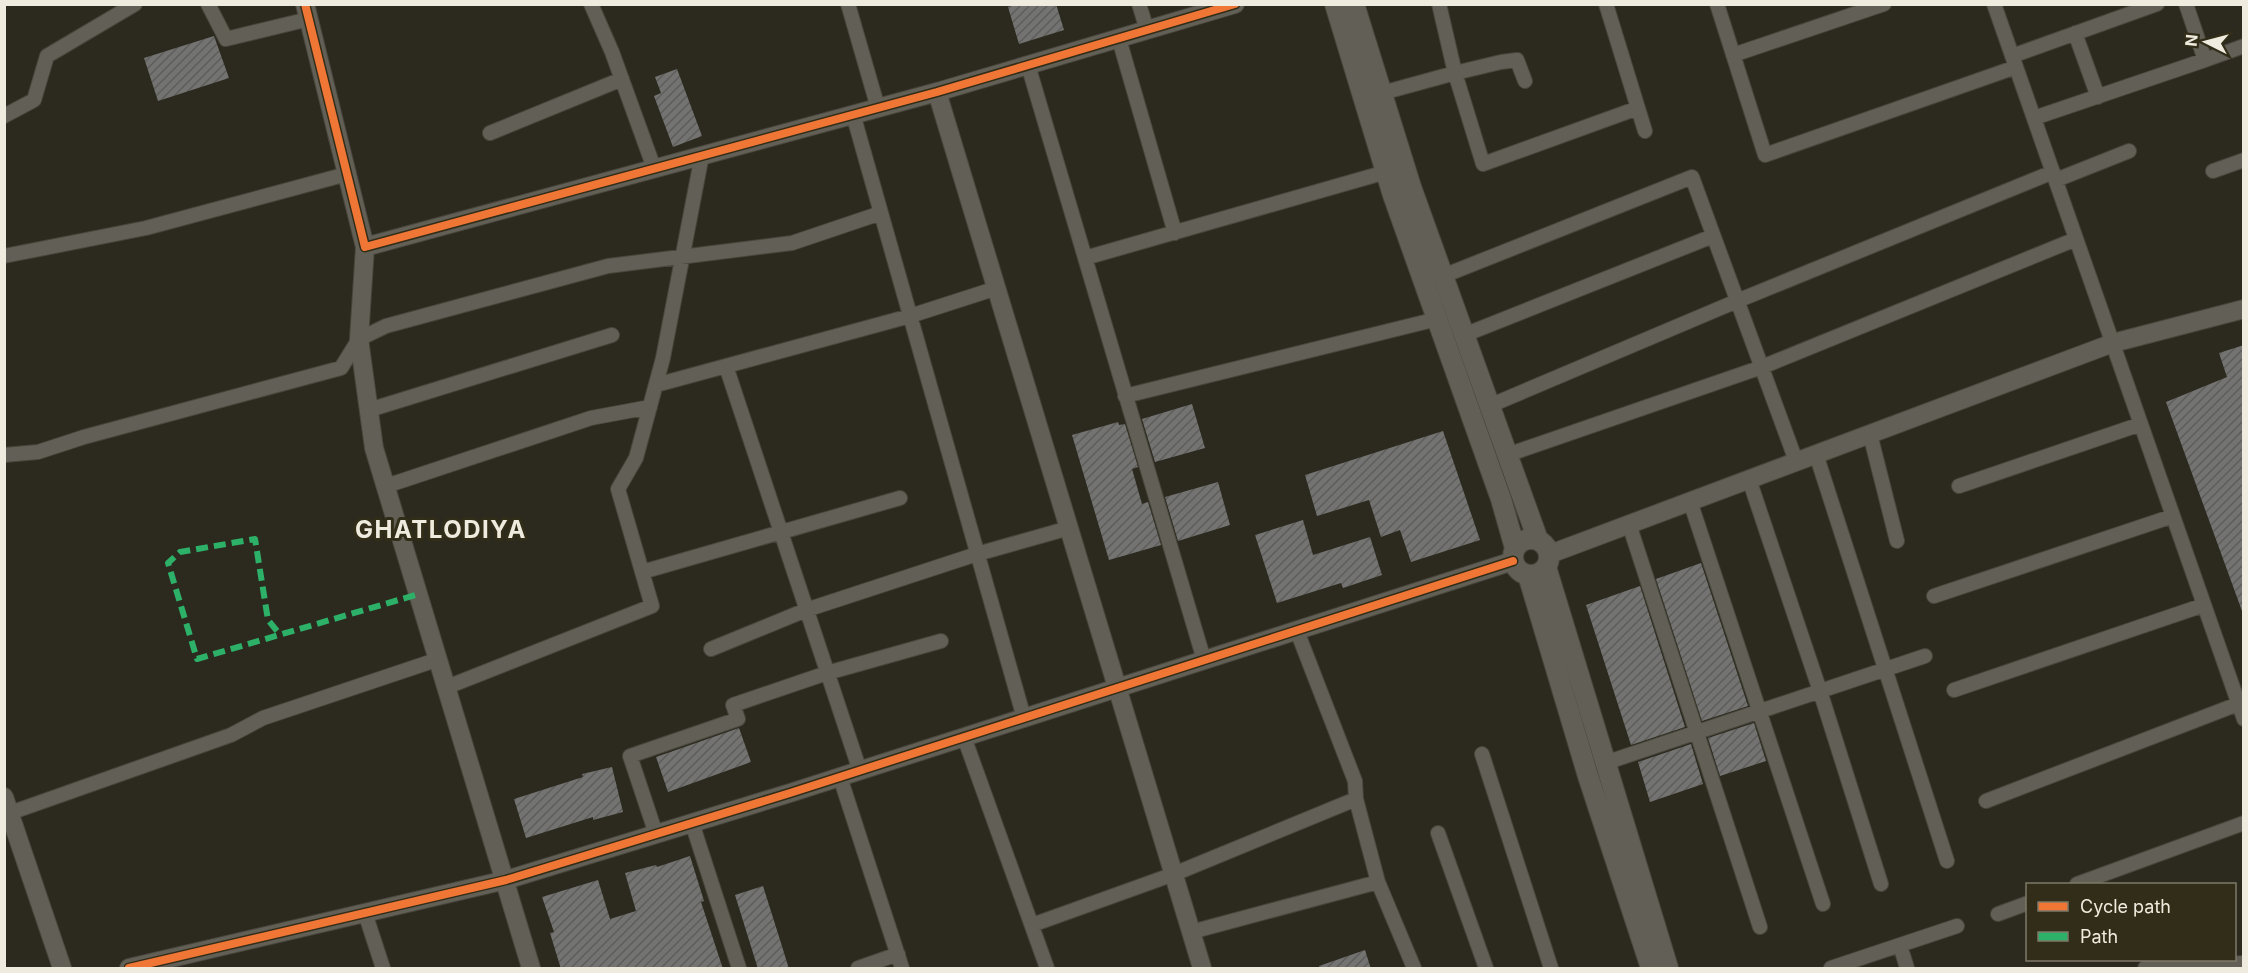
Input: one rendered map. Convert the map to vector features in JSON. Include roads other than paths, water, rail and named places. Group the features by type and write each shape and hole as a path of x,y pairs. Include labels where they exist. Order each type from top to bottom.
{"main road":[{"path":"1335,4 1386,172 1501,499 1514,555 1521,573 1535,575 1545,554"},
{"path":"1354,4 1411,187 1489,406 1545,554 1605,763 1668,969"},
{"path":"1514,555 1525,540 1545,554"},
{"path":"1528,575 1588,776 1651,969"}],"street":[{"path":"4,116 34,100 47,56 135,4"},
{"path":"208,4 226,39 307,12 365,247 359,339 374,448 531,969"},
{"path":"591,4 622,79 654,168"},
{"path":"848,4 878,108"},
{"path":"1139,4 1147,30"},
{"path":"365,247 937,92 1235,4"},
{"path":"1439,4 1455,73 1483,164 1638,108"},
{"path":"1606,4 1645,131"},
{"path":"1717,4 1765,155 2014,61 2075,33 2157,4"},
{"path":"1733,55 1884,4"},
{"path":"1994,4 2244,719"},
{"path":"2186,4 2205,60"},
{"path":"2075,33 2098,97"},
{"path":"1119,39 1175,233"},
{"path":"2034,118 2244,46"},
{"path":"1382,93 1455,73 1517,60 1525,81"},
{"path":"1029,65 1204,660"},
{"path":"490,133 622,79"},
{"path":"937,92 1202,969"},
{"path":"853,114 1024,718"},
{"path":"1489,406 1737,301 2054,176 2129,151"},
{"path":"447,687 652,606 618,489 636,458 663,358 702,155"},
{"path":"2213,171 2244,160"},
{"path":"1085,258 1386,172"},
{"path":"4,256 146,228 347,174"},
{"path":"1443,276 1692,177 1796,461"},
{"path":"4,454 38,452 84,437 341,368 359,339 386,326 608,266 792,243 881,213"},
{"path":"1464,335 1713,236"},
{"path":"1507,455 1762,367 2076,239"},
{"path":"656,385 910,316 997,288"},
{"path":"1545,554 2112,343 2244,309"},
{"path":"1125,396 1437,319"},
{"path":"369,410 612,335"},
{"path":"726,366 860,771"},
{"path":"386,486 591,418 650,407"},
{"path":"1959,486 2141,424"},
{"path":"1870,434 1897,541"},
{"path":"1816,454 1947,861"},
{"path":"1749,479 1820,691 1881,884"},
{"path":"642,572 900,498"},
{"path":"1690,501 1823,904"},
{"path":"1934,596 2173,516"},
{"path":"1629,524 1760,927"},
{"path":"711,649 806,610 977,554 1069,528"},
{"path":"129,969 506,880 860,771 1118,688 1297,630 1514,555"},
{"path":"1954,690 2204,605"},
{"path":"1297,630 1355,781 1356,799 1378,882 1414,969"},
{"path":"656,834 630,756 738,719 733,705 827,673 941,641"},
{"path":"1605,763 1925,656"},
{"path":"62,969 7,805 231,735 263,718 438,659"},
{"path":"1986,801 2238,704"},
{"path":"964,737 1047,969"},
{"path":"1482,754 1551,969"},
{"path":"840,777 902,969"},
{"path":"1032,925 1174,874 1356,799"},
{"path":"692,823 739,969"},
{"path":"2082,883 2244,823"},
{"path":"1438,833 1485,969"},
{"path":"1191,932 1378,882"},
{"path":"1998,914 2026,904"},
{"path":"365,913 383,969"},
{"path":"1831,969 1958,926"},
{"path":"1900,945 1907,969"},
{"path":"858,969 898,954"},
{"path":"2145,969 2244,963"}],"district":[{"name":"GHATLODIYA","path":"441,530"}]}
